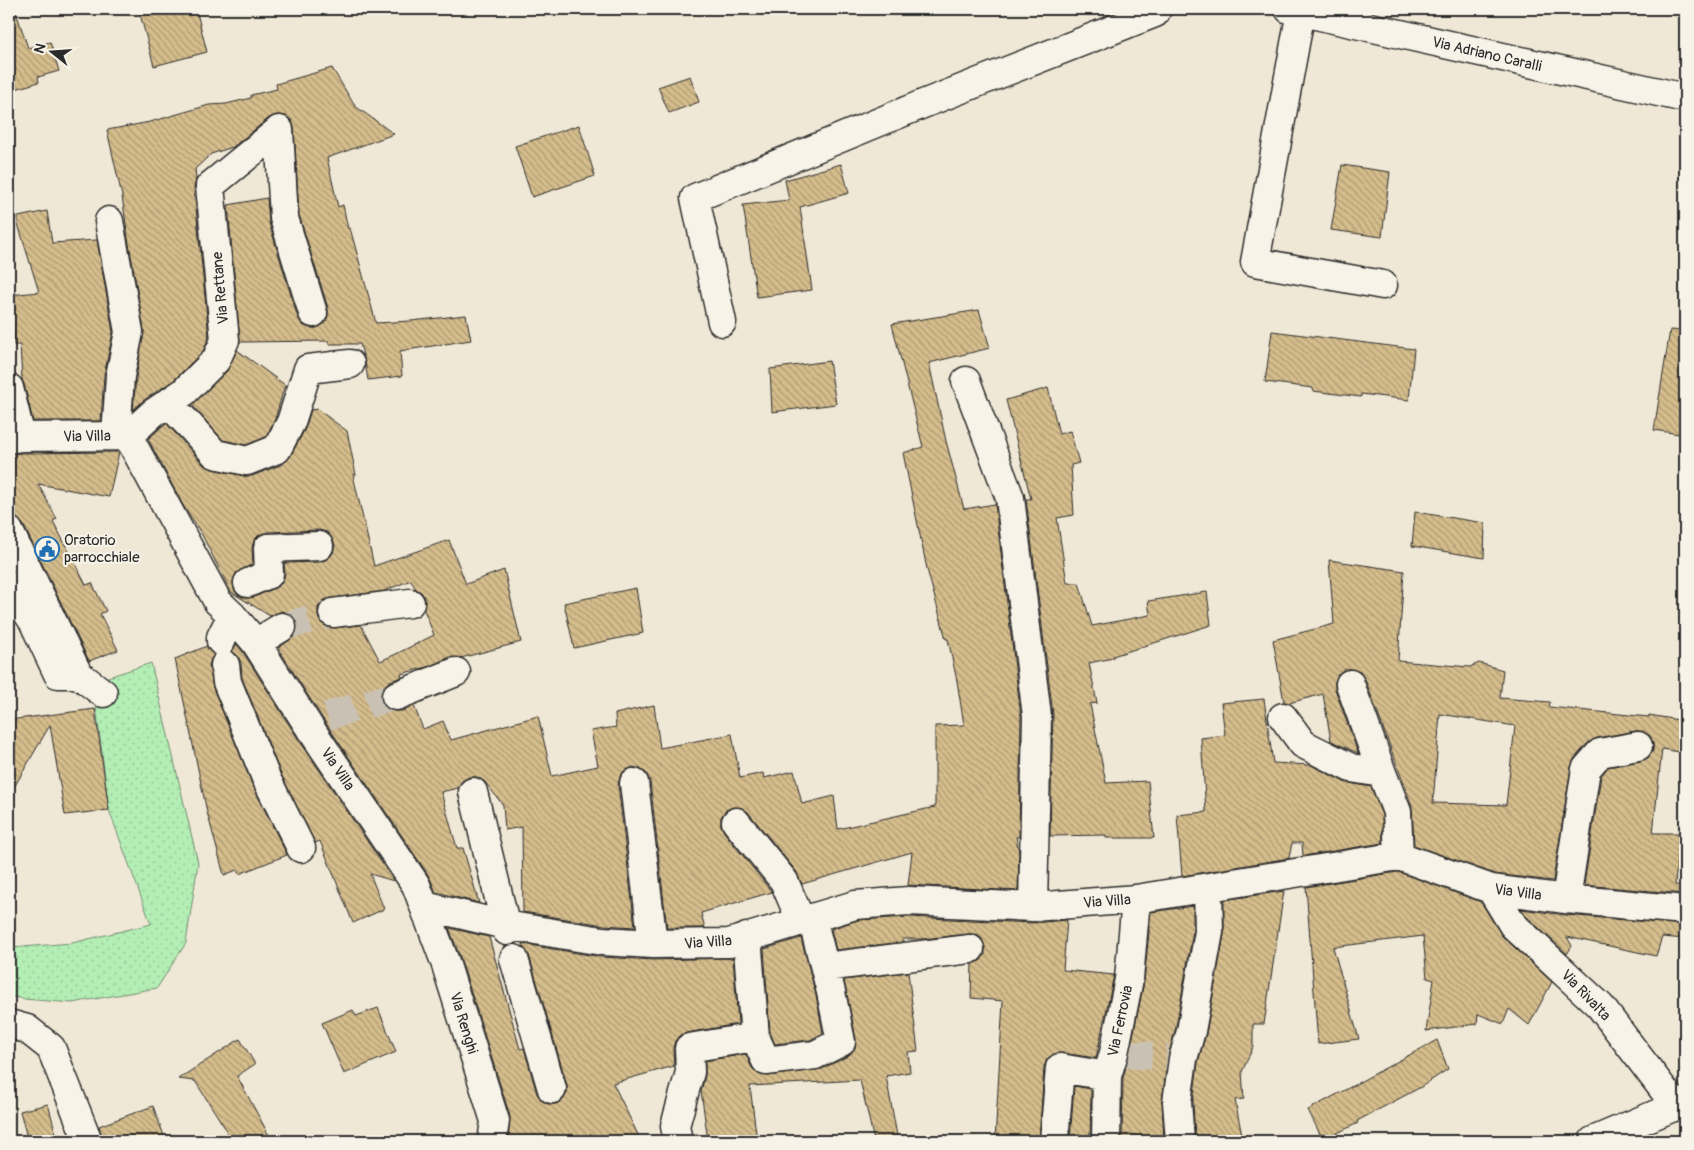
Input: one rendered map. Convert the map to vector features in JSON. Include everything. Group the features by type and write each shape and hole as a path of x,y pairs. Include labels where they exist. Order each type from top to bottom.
{"street":[{"path":"722,322 695,198 923,104 1154,13 1157,9"},
{"path":"1295,10 1254,262 1383,285"},
{"name":"Via Adriano Caralli","path":"1295,10 1685,98"},
{"name":"Via Rettane","path":"122,436 184,392 216,360 225,340 210,186 279,130 284,218 313,313"},
{"path":"109,221 129,332 120,376 122,436"},
{"path":"168,403 215,454 247,461 277,449 291,422 308,369 350,364"},
{"path":"966,380 1010,498 1037,716 1033,907"},
{"path":"9,388 15,438"},
{"name":"Via Villa","path":"15,438 122,436 233,598 256,643 317,720 416,886 425,906 506,928 602,941 653,944 729,942 855,905 909,901 1033,907 1136,900 1399,856 1491,889 1566,899 1685,910"},
{"path":"9,531 78,674 103,693"},
{"path":"302,848 266,778 228,682 221,637 233,598 269,574 268,548 319,546"},
{"path":"9,586 33,621 58,674 78,674"},
{"path":"333,613 410,603"},
{"path":"256,643 282,627"},
{"path":"396,696 456,672"},
{"path":"1350,684 1397,812 1399,856"},
{"path":"1283,717 1302,744 1351,768 1382,773"},
{"path":"1566,899 1586,769 1600,753 1638,746"},
{"path":"634,783 653,944"},
{"path":"473,792 506,928"},
{"path":"736,822 784,881 806,920 825,967 841,1042 815,1055 766,1061 755,1038 747,937"},
{"path":"1180,1141 1177,1102 1183,1059 1192,1031 1209,932 1208,888"},
{"name":"Via Rivalta","path":"1491,889 1513,925 1600,1006 1680,1104"},
{"name":"Via Ferrovia","path":"1106,1141 1107,1076 1114,1053 1129,978 1136,900"},
{"name":"Via Renghi","path":"425,906 445,962 494,1121 492,1141"},
{"path":"825,967 970,949"},
{"path":"514,960 552,1089"},
{"path":"9,1024 27,1029 51,1048 88,1141"},
{"path":"678,1141 675,1126 690,1072 689,1048 755,1038"},
{"path":"1054,1141 1060,1068 1107,1076"},
{"path":"1593,1141 1680,1104"}],"green space":[{"path":"151,663 198,863 186,943 157,988 72,1003 9,996 9,948 72,943 151,924 109,810 93,682"}],"building":[{"path":"9,9 15,9 28,48 50,42 59,71 38,77 39,82 9,91"},
{"path":"155,9 196,9 207,52 154,66 140,14"},
{"path":"332,68 355,106 394,134 327,158 338,207 343,205 348,229 350,228 376,323 466,315 471,340 400,351 402,376 368,380 360,344 329,344 329,341 240,342 228,205 267,198 269,223 298,318 303,325 317,328 324,324 328,316 328,308 299,215 294,127 292,121 286,116 276,115 269,118 233,147 211,154 195,169 196,179 194,188 209,337 203,351 174,380 144,400 133,410 144,330 122,196 107,130 150,122 209,105 226,104 251,98 251,95 277,89 276,84"},
{"path":"690,76 699,102 669,113 658,87"},
{"path":"579,125 595,176 532,197 515,146"},
{"path":"841,164 849,193 800,207 812,290 757,297 743,205 789,200 785,180"},
{"path":"1342,165 1390,172 1382,237 1331,230"},
{"path":"47,211 52,243 97,240 113,332 104,375 101,421 33,421 22,379 20,345 14,345 14,332 9,333 9,295 39,292 18,224 18,217"},
{"path":"979,310 990,348 929,363 946,441 964,509 995,504 1021,717 1019,837 1016,837 1019,852 1018,891 908,885 912,852 802,884 796,871 748,812 742,808 734,807 726,810 721,817 721,825 724,832 772,892 701,913 705,928 667,928 650,781 646,773 633,767 624,771 618,785 635,927 604,925 523,912 522,827 505,830 503,805 485,782 477,777 469,777 462,781 458,788 441,792 457,848 463,848 479,903 436,892 429,876 321,716 278,648 295,635 298,626 295,618 289,613 282,611 270,616 231,592 201,533 185,509 148,439 166,423 204,465 212,469 252,476 283,464 290,457 305,429 311,410 317,409 347,431 356,475 353,475 374,566 449,540 466,584 504,570 521,642 461,658 450,657 427,667 401,674 402,677 390,681 383,687 381,701 386,708 402,711 414,706 423,729 443,721 451,740 538,716 552,776 598,766 591,731 616,727 615,714 654,705 660,748 732,734 740,778 763,773 764,778 794,771 802,804 834,796 838,829 935,807 935,726 964,725 948,639 946,639 927,569 903,453 923,447 892,324","holes":["319,530 327,532 335,545 333,553 328,559 320,562 284,563 285,574 282,583 254,597 246,598 238,595 234,590 233,581 236,573 253,564 252,548 254,540 259,535 267,532","411,580 415,588 422,593 425,601 424,610 434,635 394,655 380,661 361,625 335,628 327,627 320,622 318,607 324,600 384,591"]},
{"path":"1670,330 1685,331 1685,435 1654,430"},
{"path":"1272,331 1414,349 1409,400 1313,391 1313,388 1265,382"},
{"path":"237,350 285,385 275,419 266,437 246,445 223,440 192,405 227,371"},
{"path":"829,361 836,404 772,412 770,369"},
{"path":"1048,388 1059,434 1070,431 1079,463 1071,465 1074,515 1057,518 1067,583 1079,583 1092,626 1150,615 1148,601 1207,592 1211,625 1113,656 1113,658 1089,663 1097,703 1090,704 1106,783 1148,781 1154,838 1106,838 1106,835 1050,836 1053,714 1026,499 1031,499 1006,400"},
{"name":"Oratorio parrocchiale","path":"119,452 109,497 38,484 57,519 53,521 86,585 92,583 106,611 100,614 118,650 89,661 23,524 17,518 9,515 9,454"},
{"path":"1415,512 1485,523 1484,558 1412,546"},
{"path":"1329,560 1404,571 1398,661 1470,667 1479,663 1503,670 1500,698 1550,702 1549,707 1649,717 1649,715 1685,721 1685,753 1662,749 1653,833 1679,833 1675,885 1685,886 1685,894 1584,885 1601,776 1608,767 1648,758 1653,751 1653,743 1650,736 1643,731 1597,738 1588,743 1574,759 1571,767 1553,881 1495,874 1414,845 1412,806 1365,679 1360,672 1353,669 1345,669 1338,674 1335,682 1335,689 1358,753 1331,741 1323,694 1289,703 1284,702 1273,640 1334,624","holes":["1440,714 1515,726 1506,805 1433,803"]},
{"path":"636,588 643,633 574,648 564,603"},
{"path":"236,644 394,881 370,874 384,909 353,923 320,841 315,843 280,772 242,678 241,663 238,656 232,651"},
{"path":"207,646 214,655 209,666 213,688 252,784 287,855 239,874 237,870 224,875 207,812 175,659"},
{"path":"1264,699 1273,763 1311,765 1344,782 1371,787 1382,815 1383,843 1303,856 1302,843 1292,843 1289,858 1182,876 1177,815 1206,812 1201,738 1225,735 1221,703"},
{"path":"95,709 109,810 65,815 50,725 9,796 9,720"},
{"path":"1398,872 1481,902 1502,936 1552,982 1529,1025 1509,1009 1503,1024 1478,1014 1477,1024 1426,1031 1434,980 1427,978 1423,936 1333,947 1359,1039 1318,1044 1306,887"},
{"path":"1284,891 1264,1024 1253,1024 1253,1047 1242,1072 1244,1099 1235,1100 1243,1141 1195,1141 1193,1102 1198,1062 1206,1034 1224,935 1224,900"},
{"path":"1193,906 1193,931 1176,1027 1168,1057 1162,1100 1164,1141 1122,1141 1123,1078 1144,982 1151,912"},
{"path":"1521,909 1565,915 1685,925 1685,939 1662,937 1656,956 1567,937 1572,946 1567,954"},
{"path":"909,917 1032,923 1067,920 1063,970 1114,975 1096,1058 1062,1053 1054,1054 1047,1059 1044,1067 1039,1141 995,1141 1003,1001 971,998 972,964 980,961 985,955 982,939 976,934 968,934 923,939 903,939 903,942 836,950 831,929 858,920"},
{"path":"449,928 489,937 520,1049 524,1048 537,1094 542,1101 548,1104 556,1104 563,1100 567,1093 567,1085 529,955 523,944 601,957 653,960 733,958 738,1024 680,1035 675,1041 673,1048 674,1066 613,1083 641,1141 508,1141 510,1116 460,957"},
{"path":"801,938 816,995 823,1033 810,1040 775,1044 770,1033 764,949"},
{"path":"908,972 918,1051 908,1052 910,1072 886,1076 898,1141 874,1141 860,1080 750,1086 757,1141 708,1141 701,1091 705,1076 705,1061 746,1054 752,1068 758,1074 767,1076 822,1069 848,1056 855,1048 856,1039 844,980"},
{"path":"378,1008 396,1052 344,1074 322,1023 353,1010 356,1016"},
{"path":"240,1039 255,1064 237,1076 272,1141 230,1141 225,1128 195,1081 178,1079"},
{"path":"1437,1040 1448,1069 1421,1087 1357,1121 1358,1123 1323,1140 1308,1110"},
{"path":"1074,1086 1091,1089 1090,1141 1070,1141"},
{"path":"48,1104 58,1141 28,1141 20,1111"},
{"path":"153,1106 166,1141 103,1141 99,1126"}],"tunnel":[{"path":"282,627 333,613"},
{"path":"327,716 396,696"},
{"path":"1124,1054 1168,1057"}],"place":[{"name":"Oratorio parrocchiale","path":"47,549"}]}
